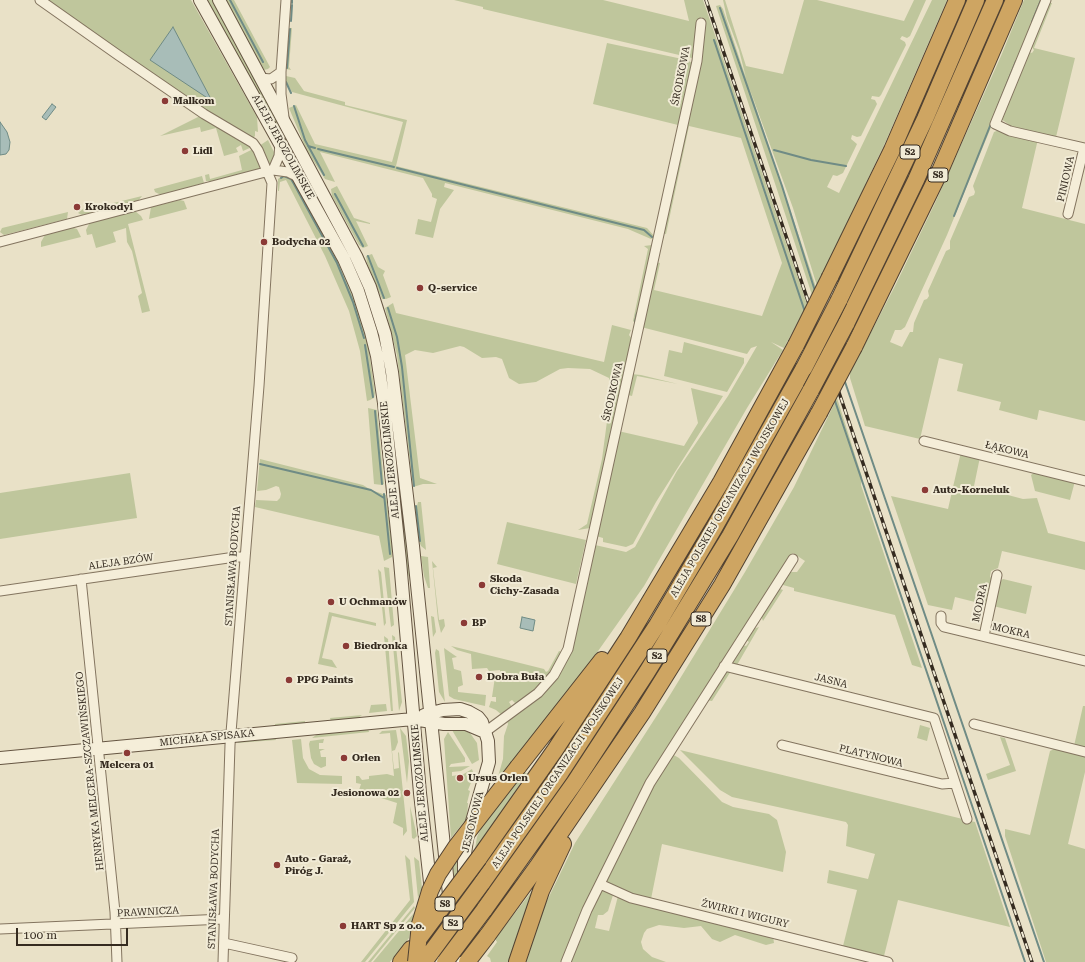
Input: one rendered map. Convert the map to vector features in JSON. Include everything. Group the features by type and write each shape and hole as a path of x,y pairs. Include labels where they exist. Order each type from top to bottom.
{"highway":[{"name":"S8","path":"401,962 413,956 479,858 555,750 671,567 751,429 796,346 889,156 957,0"},
{"name":"ALEJA POLSKIEJ ORGANIZACJI WOJSKOWEJ","path":"424,962 565,766 657,624 718,523 804,368 839,300 926,119 976,0"},
{"name":"ALEJA POLSKIEJ ORGANIZACJI WOJSKOWEJ","path":"445,962 575,782 654,660 730,536 846,324 916,180 995,0"},
{"name":"S8","path":"467,962 588,793 646,707 722,585 819,413 854,347 940,172 1014,0"},
{"path":"413,956 420,924 430,891 438,874 456,847 570,702 671,567"},
{"path":"517,962 541,890 588,793"}],"main road":[{"name":"ALEJE JEROZOLIMSKIE","path":"200,0 301,179 353,278 367,316 377,356 394,503 420,800 439,962"},
{"name":"ALEJE JEROZOLIMSKIE","path":"219,0 358,261 377,306 385,334 392,372 431,717 456,962"},
{"name":"JESIONOWA","path":"431,717 460,709 469,712 480,719 489,745 489,762 467,839 464,862 464,890 471,962"},
{"name":"MICHAŁA SPISAKA","path":"0,758 431,717"}],"street":[{"name":"STANISŁAWA BODYCHA","path":"40,0 149,76 253,143 271,171 273,190 231,736 223,962"},
{"path":"286,0 281,72 281,94 286,124"},
{"path":"1046,0 995,124 1010,131 1084,148"},
{"name":"ŚRODKOWA","path":"485,732 543,688 554,675 568,650 697,61 702,23"},
{"path":"260,78 271,79 281,72"},
{"path":"271,171 279,156 280,142"},
{"name":"PINIOWA","path":"1068,214 1084,148"},
{"path":"0,242 271,171 288,172 301,179"},
{"name":"ŁĄKOWA","path":"924,441 1085,481"},
{"name":"ALEJA BZÓW","path":"0,591 81,578 245,556"},
{"path":"566,962 579,926 650,783 793,559"},
{"name":"MODRA","path":"984,636 997,575"},
{"name":"HENRYKA MELCERA-SZCZAWIŃSKIEGO","path":"81,578 116,924 117,962"},
{"name":"MOKRA","path":"941,616 940,623 944,627 1085,660"},
{"name":"JASNA","path":"724,666 934,718 955,784"},
{"path":"974,724 1085,752"},
{"name":"PLATYNOWA","path":"782,745 942,784 955,784"},
{"path":"955,784 967,819"},
{"name":"ŻWIRKI I WIGURY","path":"600,884 631,898 888,962"},
{"name":"PRAWNICZA","path":"0,929 224,919"},
{"path":"224,943 292,958"}],"green space":[{"path":"47,0 191,0 257,117 258,132 255,131 255,136 252,139 206,111"},
{"path":"206,0 213,0 284,129 279,131"},
{"path":"225,0 234,0 270,67 268,69 264,70"},
{"path":"454,0 603,0 689,21 684,0 703,0 807,304 784,348 771,342 783,350 747,408 644,586 579,678 497,780 503,759 504,736 508,724 507,721 557,676 595,545 626,552 635,547 677,471 728,396 757,346 751,348 747,354 641,327 655,262 660,263 654,290 762,316 782,263 741,138 689,126 666,234 661,233 703,23 702,17 692,58 483,9 483,7"},
{"path":"723,0 725,0 746,66 783,74 804,0 817,0 904,21 914,0 926,0 910,36 907,38 902,36 900,39 905,42 906,45 881,95 879,97 872,96 871,99 875,100 877,104 861,136 857,137 852,135 851,139 857,144 843,173 837,176 833,175 827,187 839,193 932,0 947,0 885,143 817,286 793,208 749,87 816,287 812,295 716,6 720,5 723,9 746,78 739,50 727,18"},
{"path":"962,0 966,0 925,96 835,288 833,283"},
{"path":"983,0 988,0 945,100 844,313 842,309"},
{"path":"1024,0 1043,0 947,235 905,327 901,330 895,330 890,342 902,347 910,332 913,332 914,323 924,300 929,296 928,291 946,251 950,249 950,241 969,197 974,195 975,192 973,186 994,132 999,130 1038,139 1022,208 1085,224 1085,421 1039,410 1037,420 999,410 1001,402 957,391 963,364 939,358 920,439 865,426 850,378 850,373 896,284 935,203 1001,56"},
{"path":"1049,3 1052,3 1034,48 1075,58 1056,137 1011,126 1001,119 1029,52 1032,53 1034,50 1031,46"},
{"path":"290,28 292,28 289,67 291,70 286,69"},
{"path":"607,43 687,60 692,63 678,125 593,104"},
{"path":"286,76 295,78 304,91 345,102 345,105 407,120 396,166 647,228 655,237 651,239 628,229 445,183 444,187 454,190 440,209 433,238 415,234 418,219 431,222 437,199 432,197 432,194 423,178 320,152 335,182 325,179 307,151 289,108 296,105 315,144 392,162 403,122 292,92 286,82"},
{"path":"198,117 202,117 252,147 243,151 241,145 236,148 238,152 224,156 216,128 201,132 200,127 160,136"},
{"path":"286,133 361,276 381,339 391,395 410,582 404,558 380,349 281,135"},
{"path":"268,140 275,154 273,161 267,165 259,146"},
{"path":"253,149 261,169 216,181 206,181 205,175 209,174 210,179 242,170 239,156"},
{"path":"284,174 295,181 333,251 357,305 368,344 375,393 374,398 370,400 367,401 360,351 349,311 325,256 286,180 280,182 278,191 278,179"},
{"path":"202,176 204,183 161,195 155,192 154,189"},
{"path":"337,186 354,218 370,223 356,221 368,246 363,248 359,245 332,196 331,189"},
{"path":"142,196 138,201 82,215 78,213 88,205 89,209"},
{"path":"180,200 184,201 187,209 149,219 151,207"},
{"path":"135,211 143,220 128,224 150,311 142,313 138,296 142,293 132,251 127,242 126,228 113,232 116,242 96,248 92,234 87,235 86,230 90,222"},
{"path":"68,212 67,219 4,235 0,232 2,228"},
{"path":"71,227 77,229 81,237 41,247 41,242 45,235"},
{"path":"652,245 637,323 633,321 648,249 644,246"},
{"path":"372,254 378,267 385,271 383,275 391,297 386,299 382,299 367,263 366,256"},
{"path":"393,303 396,313 604,362 612,325 631,330 629,335 632,339 590,528 578,530 587,524 602,459 611,391 609,378 590,369 568,368 560,369 536,382 519,384 509,378 502,359 496,357 482,358 464,347 460,346 433,353 415,350 405,355 420,478 437,484 423,484 413,487 397,355 385,308"},
{"path":"684,342 744,358 744,363 727,392 664,376 669,350 682,353"},
{"path":"631,374 678,384 637,376 632,396 628,395"},
{"path":"807,377 808,381 750,490 603,729 483,899 482,895"},
{"path":"691,388 723,396 656,502 633,544 626,547 603,542 603,538 596,536 618,431 684,446 698,423"},
{"path":"837,398 862,477 861,485 922,668 912,665 895,615 794,591 794,588 783,585 782,583 789,572 797,572 805,561 793,553 654,770 563,962 525,962 545,905 575,843 670,695 745,572 794,487"},
{"path":"368,408 377,410 384,484 382,485 374,484"},
{"path":"961,452 980,457 974,486 1023,499 1037,498 1048,533 1085,542 1085,570 1002,551 998,568 991,571 990,576 992,581 987,605 955,597 952,610 928,605 891,496 948,509"},
{"path":"260,459 363,485 371,490 386,495 392,541 392,557 384,561 379,536 255,507 256,500 277,501 281,494 279,487 276,486 266,490 257,491"},
{"path":"1036,471 1075,481 1070,500 1035,491 1031,475"},
{"path":"130,473 137,518 0,539 0,493"},
{"path":"418,502 421,502 426,550 421,546 418,539 414,506 417,506"},
{"path":"507,522 586,540 576,584 497,564"},
{"path":"421,556 428,557 430,588 428,588 424,576"},
{"path":"432,561 437,567 433,568 439,620 444,619 445,626 441,633 438,620"},
{"path":"384,567 389,568 394,625 391,627"},
{"path":"378,569 381,572 386,623 384,626"},
{"path":"1003,579 1032,586 1026,614 993,606 999,582"},
{"path":"778,588 783,590 763,621 761,616"},
{"path":"329,612 376,623 376,626 332,616 322,658 332,660 337,668 318,664"},
{"path":"431,616 434,617 436,632 433,637"},
{"path":"759,627 737,665 730,665 742,645 746,646 749,642 746,640 753,629"},
{"path":"392,635 395,637 402,702 399,711"},
{"path":"384,636 388,639 393,711 391,711"},
{"path":"451,646 544,669 546,672 559,651 562,652 559,661 543,683 516,704 512,700 509,702 512,707 503,716 496,710 489,707 491,701 496,702 496,697 492,697 495,677 500,677 500,670 489,671 487,668 472,669 471,654 457,650"},
{"path":"444,648 457,657 452,658 454,669 461,671 463,685 458,687 458,692 486,695 485,706 454,699 449,696"},
{"path":"436,649 439,651 445,702 439,692 435,653"},
{"path":"725,670 731,671 712,701 706,700"},
{"path":"386,704 387,711 369,713 371,705"},
{"path":"1083,706 1085,706 1085,749 1074,746"},
{"path":"362,715 358,718 331,721 330,718"},
{"path":"305,721 305,724 275,726 275,724"},
{"path":"920,725 930,728 927,741 917,738"},
{"path":"368,728 369,732 312,738 319,733"},
{"path":"400,728 406,736 409,761 407,783"},
{"path":"461,729 470,733 477,743 479,760 472,764 452,730"},
{"path":"396,730 398,742 395,750 392,751 394,769 399,768 398,752 399,753 407,831 403,836 403,828 393,823 397,803 375,796 367,797 358,793 361,784 356,783 356,776 359,776 362,780 369,779 369,776 387,774 394,776 390,733 379,734 382,731"},
{"path":"448,732 465,758 465,762 451,764 449,767 470,766 461,771 452,772 452,776 458,775 459,780 462,780 462,775 472,769 474,775 468,790 470,791 467,803 467,818 451,838 444,739"},
{"path":"275,737 276,740 237,743 240,741"},
{"path":"1000,737 1005,738 1016,771 988,780 986,774 1010,765"},
{"path":"301,739 303,758 309,769 320,775 342,776 342,784 297,783 292,740"},
{"path":"324,739 323,743 319,743 319,749 325,749 320,751 321,757 326,757 326,766 321,768 314,764 311,758 309,744 310,741"},
{"path":"1054,749 1085,755 1085,772 1068,844 1085,849 1085,962 1046,962 1005,836 1005,829 1030,835 1050,751"},
{"path":"680,750 975,822 1010,927 898,900 884,956 843,946 857,890 827,883 829,870 868,879 875,854 846,846 848,825 846,822 732,797 720,790"},
{"path":"672,754 679,758 722,802 733,807 769,814 777,820 786,852 783,872 662,844 651,899 625,894 604,881 647,793"},
{"path":"522,770 527,774 475,849 477,837 486,817"},
{"path":"410,806 417,836 414,839 412,838"},
{"path":"460,853 458,871 454,877 452,863"},
{"path":"405,855 410,860 414,902 365,962 361,962 410,900"},
{"path":"414,857 419,861 422,888 418,898"},
{"path":"538,883 510,962 491,962 490,958 487,956 497,942 495,939"},
{"path":"602,888 613,895 608,911 603,915 598,915 595,928 609,931 618,896 773,936 774,943 766,945 735,935 720,942 712,939 701,926 684,928 659,925 647,929 641,942 643,949 652,957 666,962 569,962"},
{"path":"414,906 415,908 371,962 368,962"},
{"path":"414,913 409,938 390,962 373,962"}],"water":[{"path":"173,27 212,101 150,60"},
{"path":"52,104 56,107 46,120 42,117"},
{"path":"0,122 7,132 10,142 9,150 6,154 0,155"},
{"path":"522,617 535,620 533,631 520,628"}],"waterway":[{"path":"230,0 263,62"},
{"path":"1032,22 1041,0"},
{"path":"291,21 292,5"},
{"path":"720,8 782,186 815,291"},
{"path":"287,68 290,29"},
{"path":"714,40 805,312"},
{"path":"954,216 1016,61"},
{"path":"286,82 291,93"},
{"path":"294,106 305,140 324,175"},
{"path":"308,146 315,148"},
{"path":"318,149 394,167"},
{"path":"774,150 811,160 846,166"},
{"path":"397,168 644,230 652,237"},
{"path":"281,178 284,176 291,179 337,263 353,302 364,338"},
{"path":"335,194 363,246"},
{"path":"368,256 384,298"},
{"path":"388,308 397,337 402,367 414,486"},
{"path":"635,322 637,313"},
{"path":"365,345 373,397"},
{"path":"844,379 1044,962"},
{"path":"834,398 1025,962"},
{"path":"375,411 382,484"},
{"path":"260,464 371,490 384,498"},
{"path":"384,494 390,554"},
{"path":"416,506 420,541"}],"railway":[{"path":"706,0 1032,962"}],"place":[{"name":"Malkom","path":"165,101"},
{"name":"Lidl","path":"185,151"},
{"name":"Krokodyl","path":"77,207"},
{"name":"Bodycha 02","path":"264,242"},
{"name":"Q-service","path":"420,288"},
{"name":"Auto-Korneluk","path":"925,490"},
{"name":"Skoda Cichy-Zasada","path":"482,585"},
{"name":"U Ochmanów","path":"331,602"},
{"name":"BP","path":"464,623"},
{"name":"Biedronka","path":"346,646"},
{"name":"Dobra Buła","path":"479,677"},
{"name":"PPG Paints","path":"289,680"},
{"name":"Melcera 01","path":"127,753"},
{"name":"Orlen","path":"344,758"},
{"name":"Ursus Orlen","path":"460,778"},
{"name":"Jesionowa 02","path":"407,793"},
{"name":"Auto - Garaż, Piróg J.","path":"277,865"},
{"name":"HART Sp z o.o.","path":"343,926"}]}
